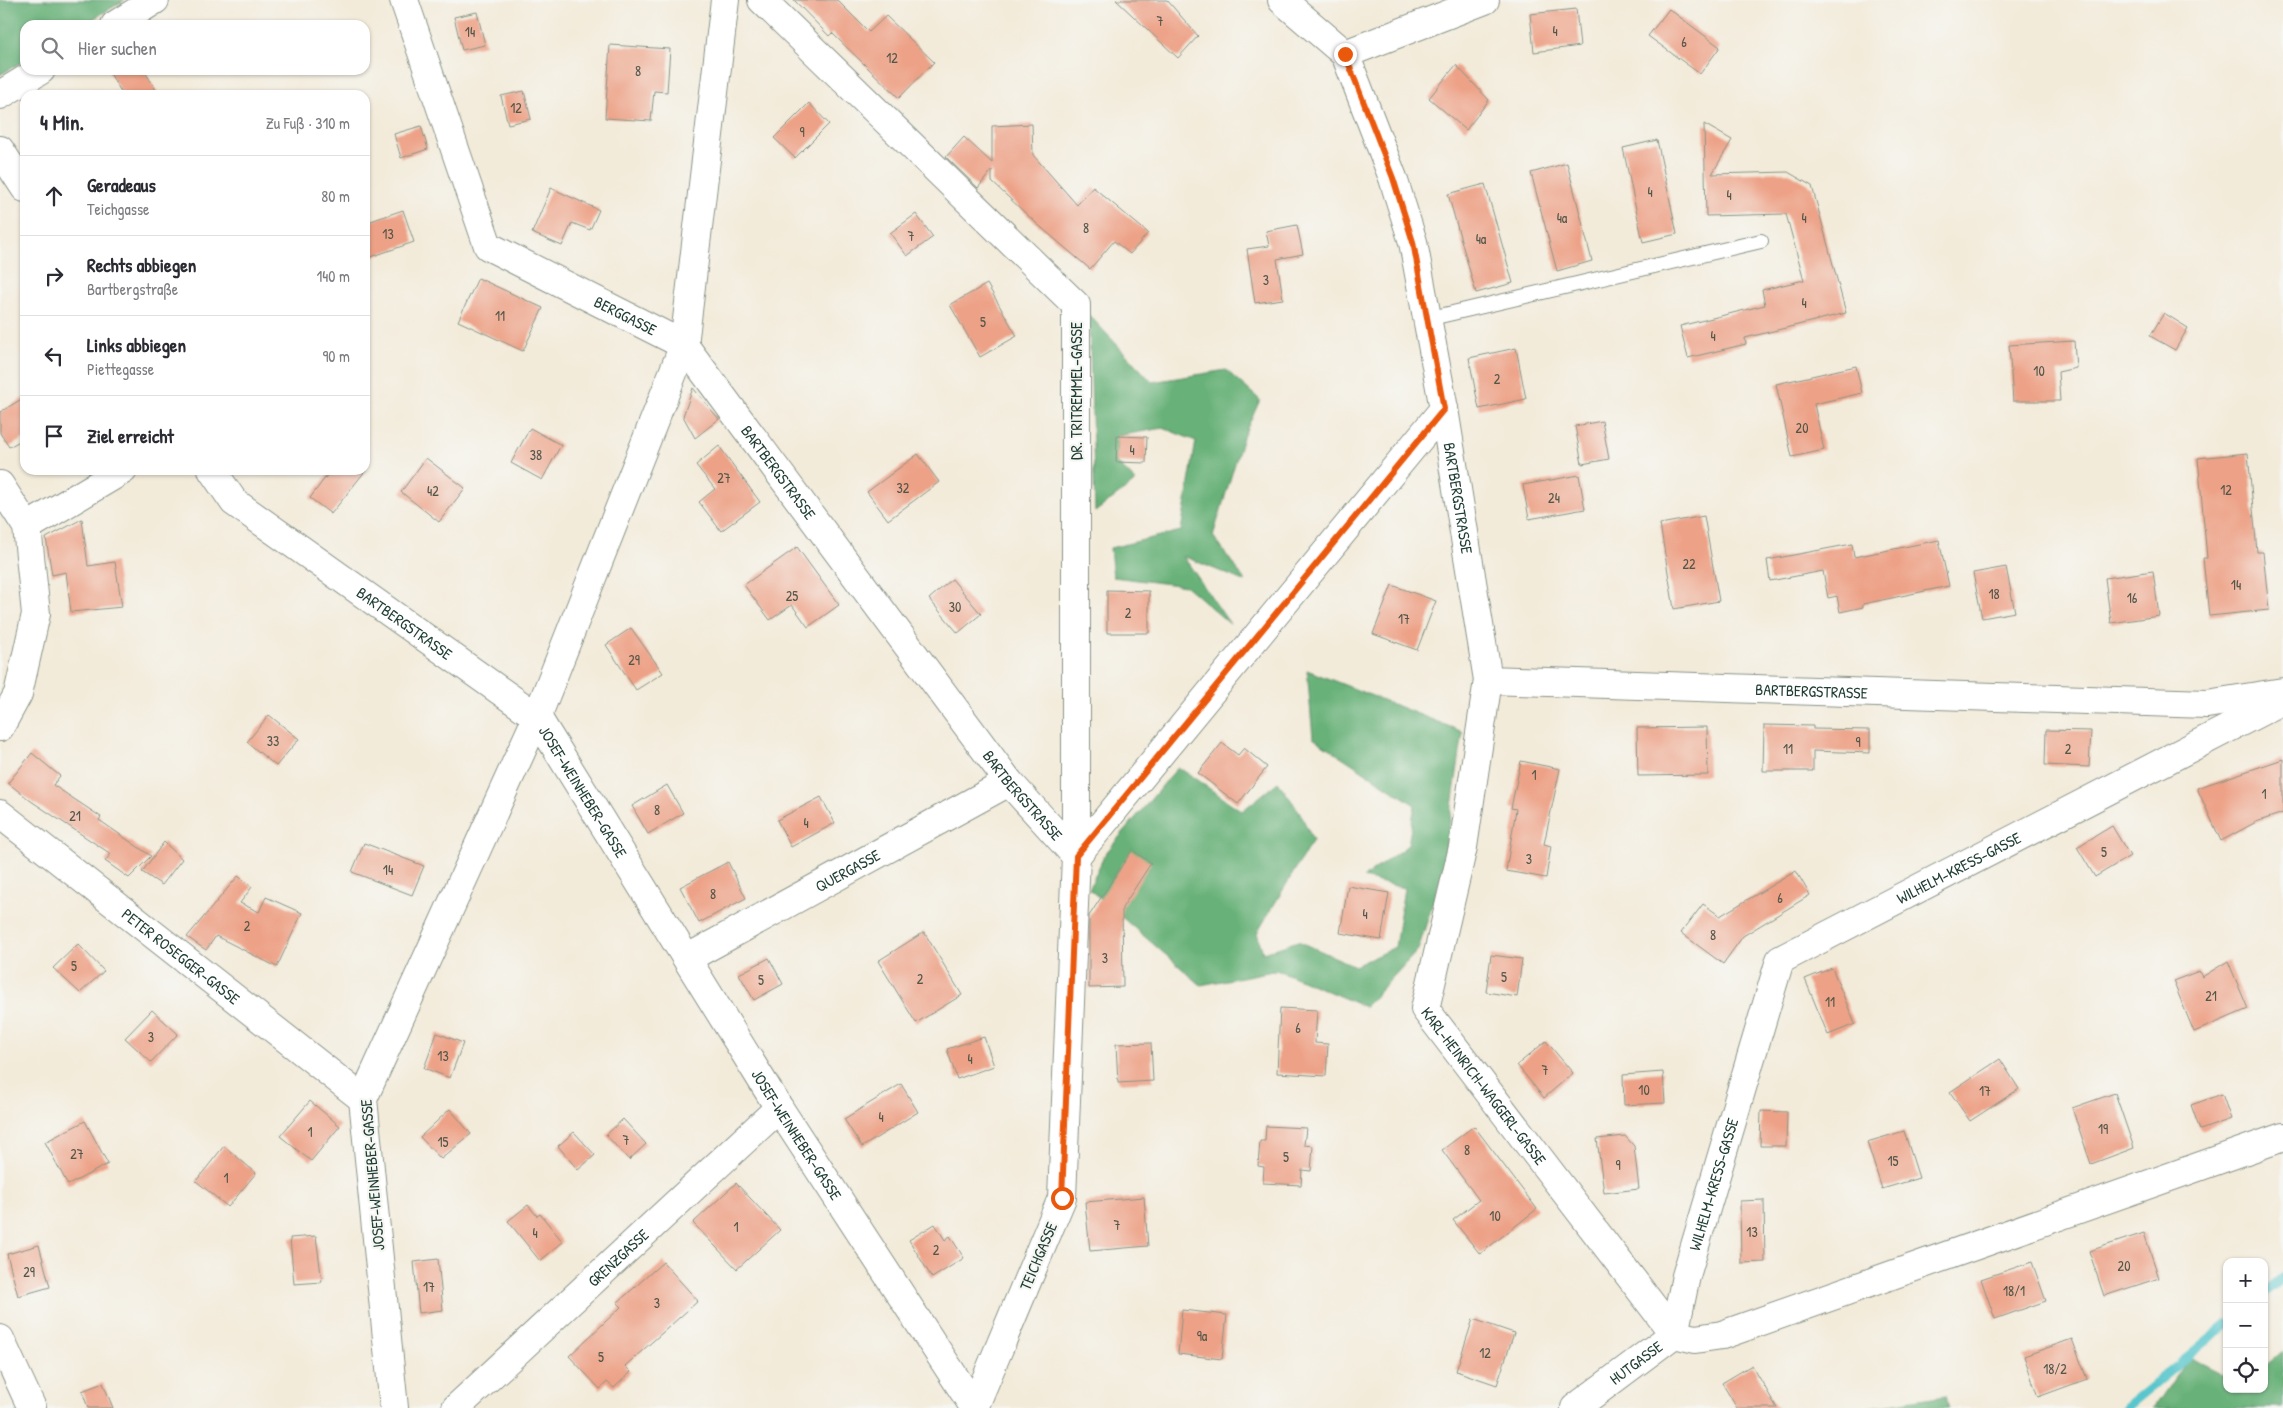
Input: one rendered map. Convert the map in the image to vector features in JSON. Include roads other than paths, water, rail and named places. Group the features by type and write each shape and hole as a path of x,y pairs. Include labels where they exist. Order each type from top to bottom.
{"street":[{"path":"123,20 155,0"},
{"name":"BERGGASSE","path":"404,0 488,246 684,346"},
{"path":"537,716 684,346 725,0"},
{"name":"DR. TRITREMMEL-GASSE","path":"762,0 1076,305 1076,856"},
{"path":"1282,0 1345,54 1393,178 1413,242 1444,409"},
{"path":"1345,54 1484,0"},
{"path":"0,95 33,75"},
{"path":"0,150 20,180"},
{"name":"BARTBERGSTRASSE","path":"684,346 1009,782 1076,856 1444,409"},
{"name":"BARTBERGSTRASSE","path":"1444,409 1488,680 2208,704 2283,692"},
{"path":"27,527 115,475"},
{"name":"BARTBERGSTRASSE","path":"215,475 234,502 537,716"},
{"path":"0,485 27,527 36,614 18,694 0,728"},
{"name":"KARL-HEINRICH-WAGGERL-GASSE","path":"1488,680 1463,847 1425,1009 1674,1334"},
{"name":"WILHELM-KRESS-GASSE","path":"1674,1334 1686,1276 1780,960 2283,700"},
{"name":"JOSEF-WEINHEBER-GASSE","path":"537,716 779,1108 974,1407"},
{"name":"JOSEF-WEINHEBER-GASSE","path":"394,1408 363,1098 537,716"},
{"name":"QUERGASSE","path":"688,958 1009,782"},
{"name":"PETER ROSEGGER-GASSE","path":"0,814 363,1098"},
{"name":"TEICHGASSE","path":"974,1407 1062,1198 1076,856"},
{"name":"GRENZGASSE","path":"456,1408 779,1108"},
{"path":"1674,1334 1695,1339 1722,1335 2283,1137"},
{"name":"HUTGASSE","path":"1575,1408 1674,1334"},
{"path":"0,1339 32,1408"}],"lane":[{"path":"1427,319 1761,241"}],"waterway":[{"path":"2268,1290 2283,1277"},
{"path":"2125,1408 2223,1327"}]}
